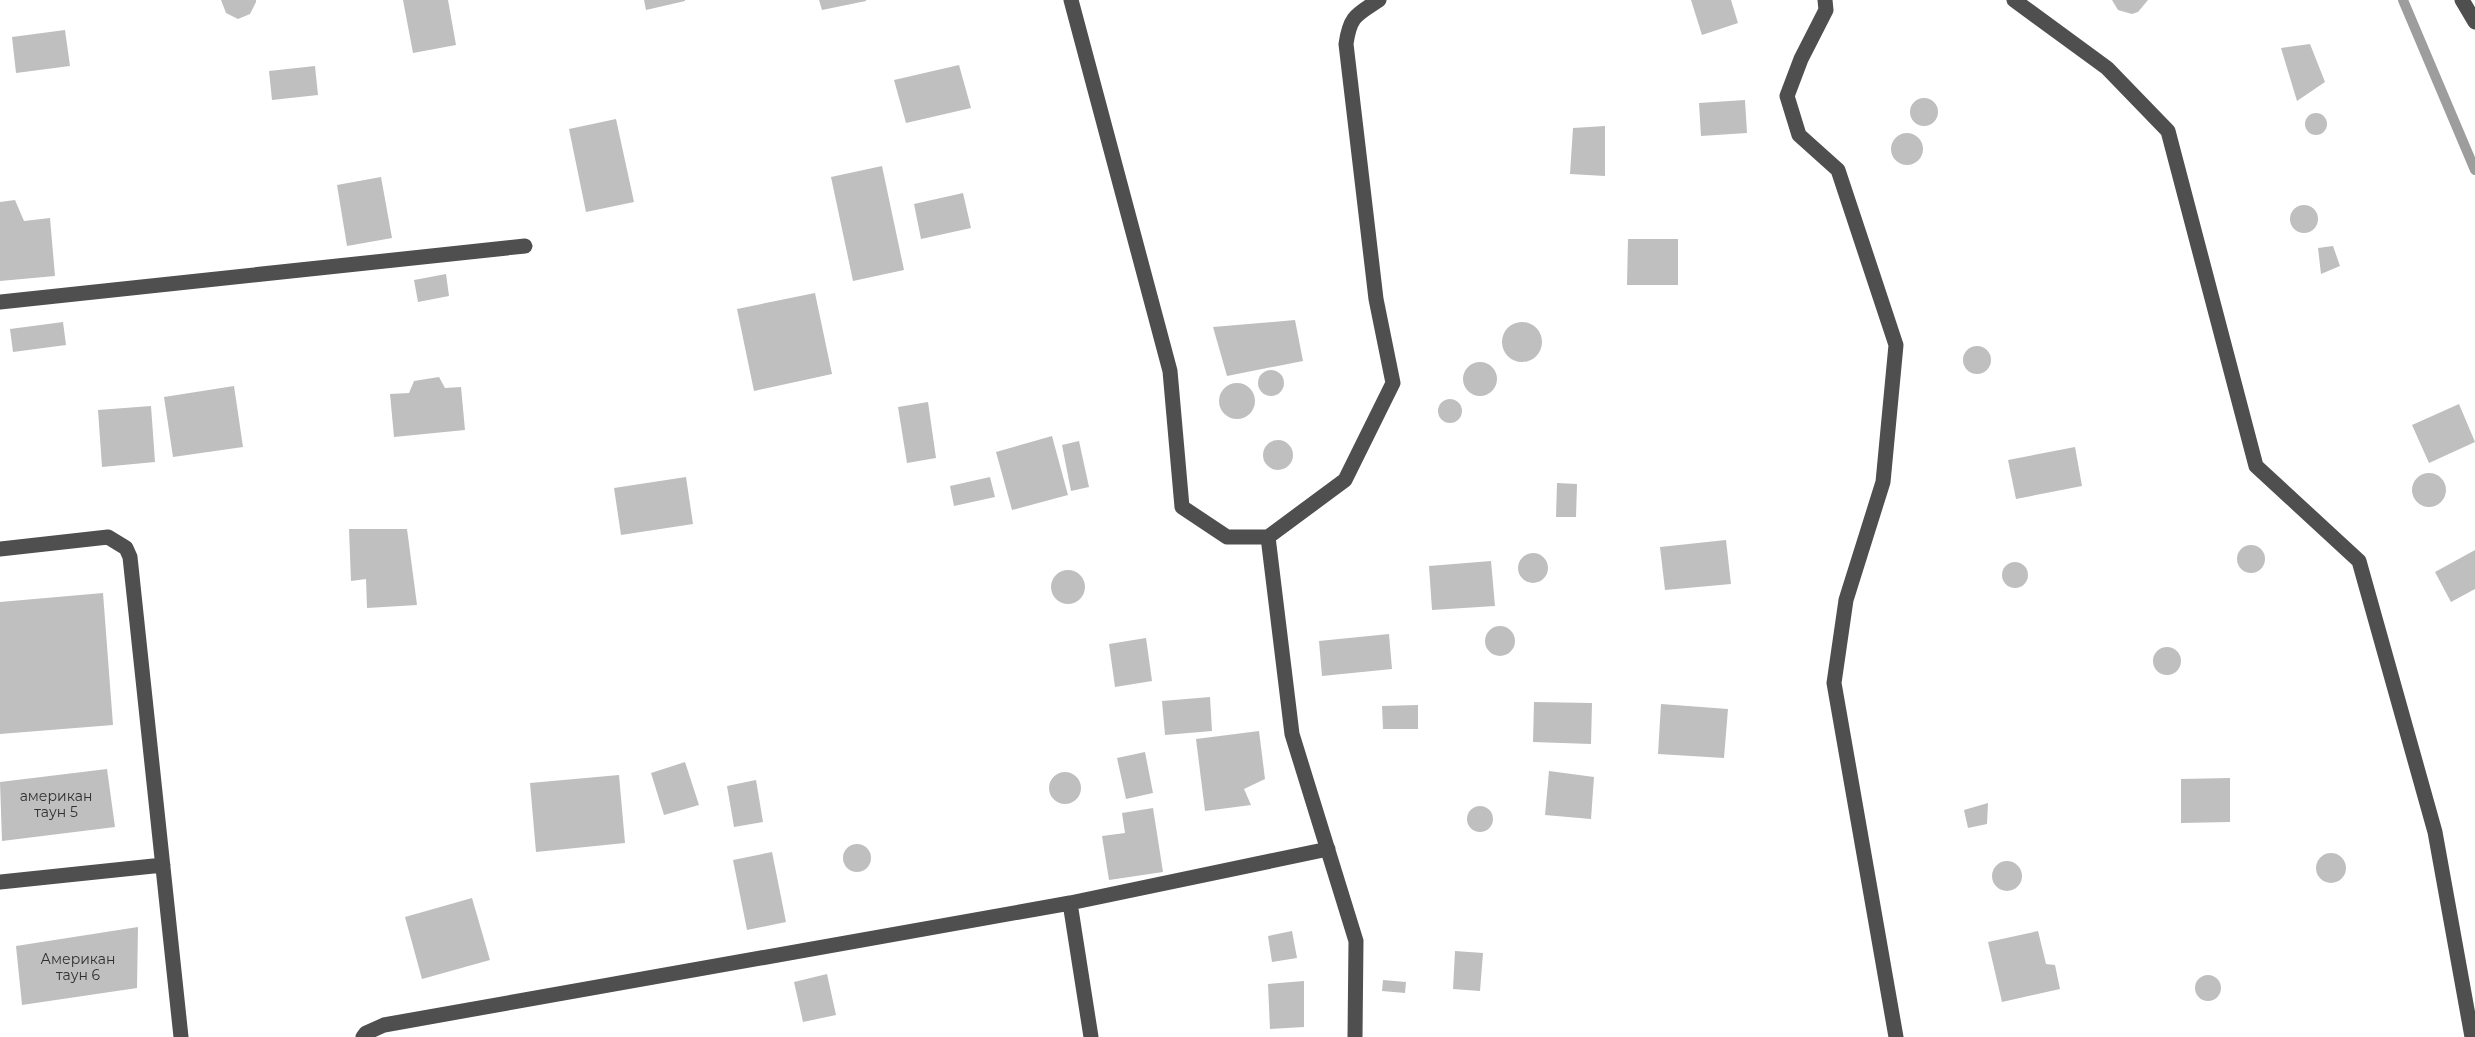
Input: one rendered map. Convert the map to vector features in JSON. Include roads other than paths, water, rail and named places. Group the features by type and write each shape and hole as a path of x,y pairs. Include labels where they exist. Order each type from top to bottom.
{"street":[{"path":"1071,0 1170,371 1182,507 1227,537 1268,537 1345,480 1393,383 1376,299 1346,44 1349,23 1379,0"},
{"path":"1825,0 1826,10 1801,59 1787,96 1799,135 1838,170 1896,345 1883,482 1846,600 1834,683 1896,1037"},
{"path":"2014,0 2107,68 2168,131 2256,466 2359,561 2435,832 2471,1007 2472,1037"},
{"path":"2462,0 2475,22"},
{"path":"0,302 525,246"},
{"path":"0,549 108,537 126,548 130,557 181,1037"},
{"path":"1268,537 1292,734 1356,940 1355,1037"},
{"path":"363,1037 366,1033 384,1025 1070,903 1328,849"},
{"path":"0,882 163,865"},
{"path":"1070,903 1091,1037"}],"waterway":[{"path":"2403,0 2475,170"}]}
